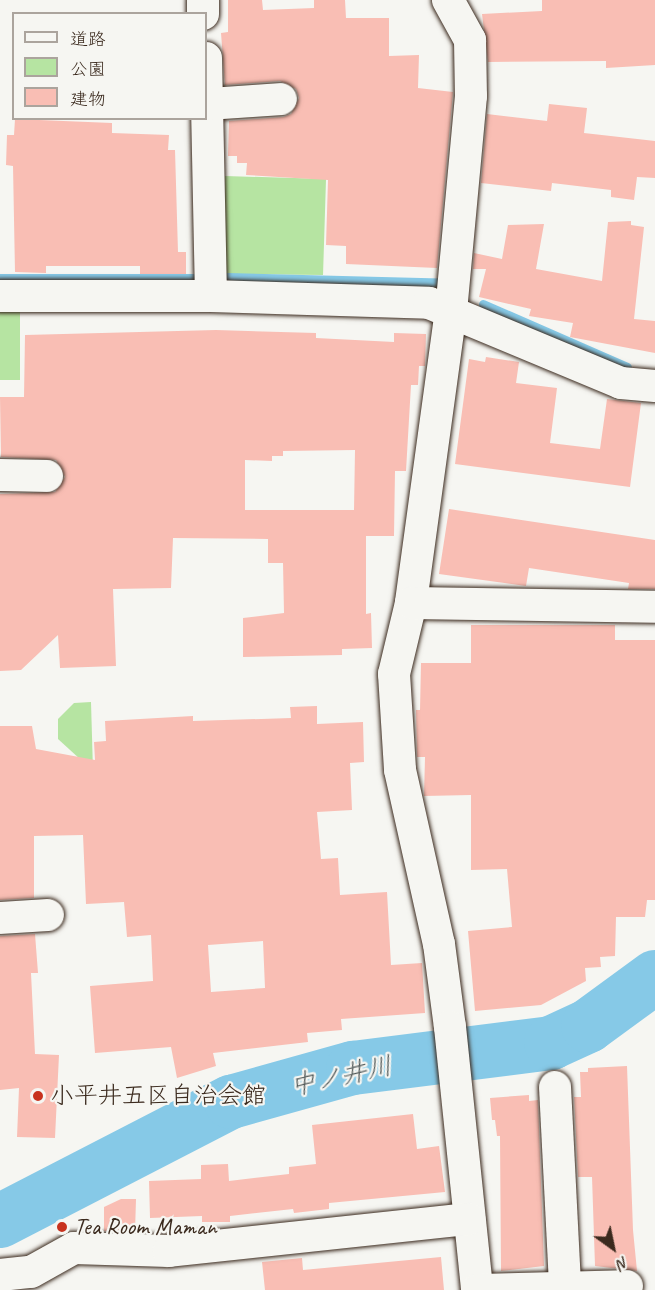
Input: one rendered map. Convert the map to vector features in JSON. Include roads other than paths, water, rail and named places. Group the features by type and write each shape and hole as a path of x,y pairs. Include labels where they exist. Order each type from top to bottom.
{"street":[{"path":"448,0 470,40 471,96 452,310 411,603 394,674 400,770 439,944 450,1027 477,1290 627,1286"},
{"path":"207,81 211,296"},
{"path":"208,104 280,99"},
{"path":"0,296 211,296 429,303 452,310 621,383 655,386"},
{"path":"0,475 47,476"},
{"path":"411,603 655,607"},
{"path":"0,918 48,915"},
{"path":"555,1087 565,1286"},
{"path":"0,1275 31,1272 74,1248 169,1251 469,1219"}],"waterway":[{"path":"227,277 450,283"},
{"path":"0,278 193,278"},
{"path":"483,304 627,367"},
{"name":"中ノ井川","path":"0,1221 231,1102 353,1068 551,1043 588,1026 655,977"}],"place":[{"name":"小平井五区自治会館","path":"38,1096"},
{"name":"Tea Room Maman","path":"62,1227"}]}
